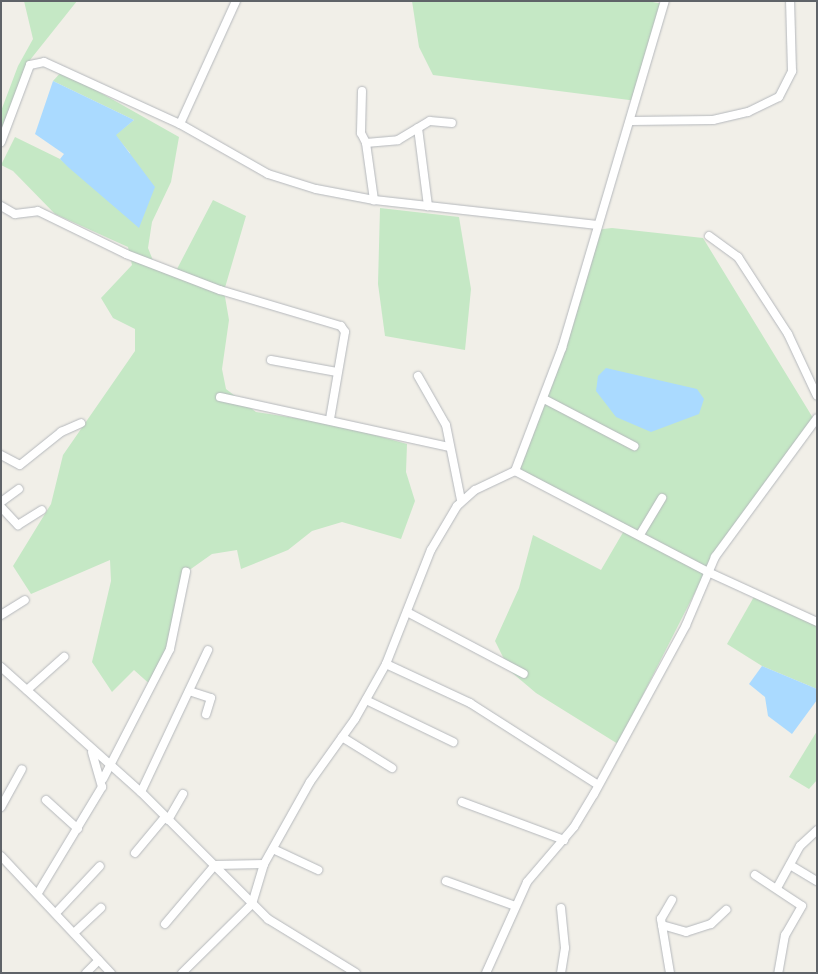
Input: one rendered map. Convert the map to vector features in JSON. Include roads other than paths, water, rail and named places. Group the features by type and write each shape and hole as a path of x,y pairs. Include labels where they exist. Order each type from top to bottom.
{"street":[{"path":"180,124 236,1"},
{"path":"182,973 252,904 264,864 310,782 366,700 386,664 431,550 461,500 515,471 544,399 596,225 631,121 665,1"},
{"path":"631,121 713,120 748,112 778,97 792,71 790,1"},
{"path":"1,142 19,90 35,62 180,124 268,174 374,200 596,225"},
{"path":"362,91 359,119 366,143 374,200"},
{"path":"366,143 389,143 430,121 452,123"},
{"path":"418,128 428,206"},
{"path":"1,206 15,214 38,211 126,254 220,290 342,326 345,332 330,419"},
{"path":"709,236 738,257 788,334 817,396"},
{"path":"271,360 337,372"},
{"path":"418,376 440,410 461,500"},
{"path":"220,397 330,419 449,447"},
{"path":"544,399 634,446"},
{"path":"486,973 527,882 564,840 598,785 686,626 708,572 755,497 817,418"},
{"path":"1,455 20,465 61,432 81,423"},
{"path":"515,471 641,533 708,572 817,622"},
{"path":"1,502 19,489"},
{"path":"641,533 662,498"},
{"path":"1,507 18,525 42,510"},
{"path":"38,893 78,829 170,649 186,572"},
{"path":"1,615 25,600"},
{"path":"407,612 524,674"},
{"path":"141,792 208,650"},
{"path":"27,690 64,657"},
{"path":"386,664 470,703 598,785"},
{"path":"1,667 92,752 112,765 141,792 268,919 356,973"},
{"path":"189,691 211,698 206,714"},
{"path":"366,700 453,742"},
{"path":"342,737 392,768"},
{"path":"92,752 103,779"},
{"path":"1,806 22,769"},
{"path":"135,853 166,818 183,794"},
{"path":"46,800 78,829"},
{"path":"462,802 564,840"},
{"path":"777,888 790,865 817,830"},
{"path":"273,849 318,870"},
{"path":"1,856 112,973"},
{"path":"165,924 215,865 264,864"},
{"path":"790,865 817,880"},
{"path":"56,913 100,866"},
{"path":"755,876 777,888 802,906 785,936 778,973"},
{"path":"446,881 515,906"},
{"path":"670,973 662,916 672,900"},
{"path":"74,933 101,908"},
{"path":"561,908 565,948 561,973"},
{"path":"662,925 686,932 711,924 726,910"},
{"path":"86,973 99,960"}],"water":[{"path":"53,81 134,120 116,135 155,187 139,228 68,167 60,159 64,154 35,134"},
{"path":"606,368 697,389 704,399 699,414 651,432 616,417 596,391 598,376"},
{"path":"762,666 817,689 817,700 792,734 768,716 765,697 749,684"}]}
